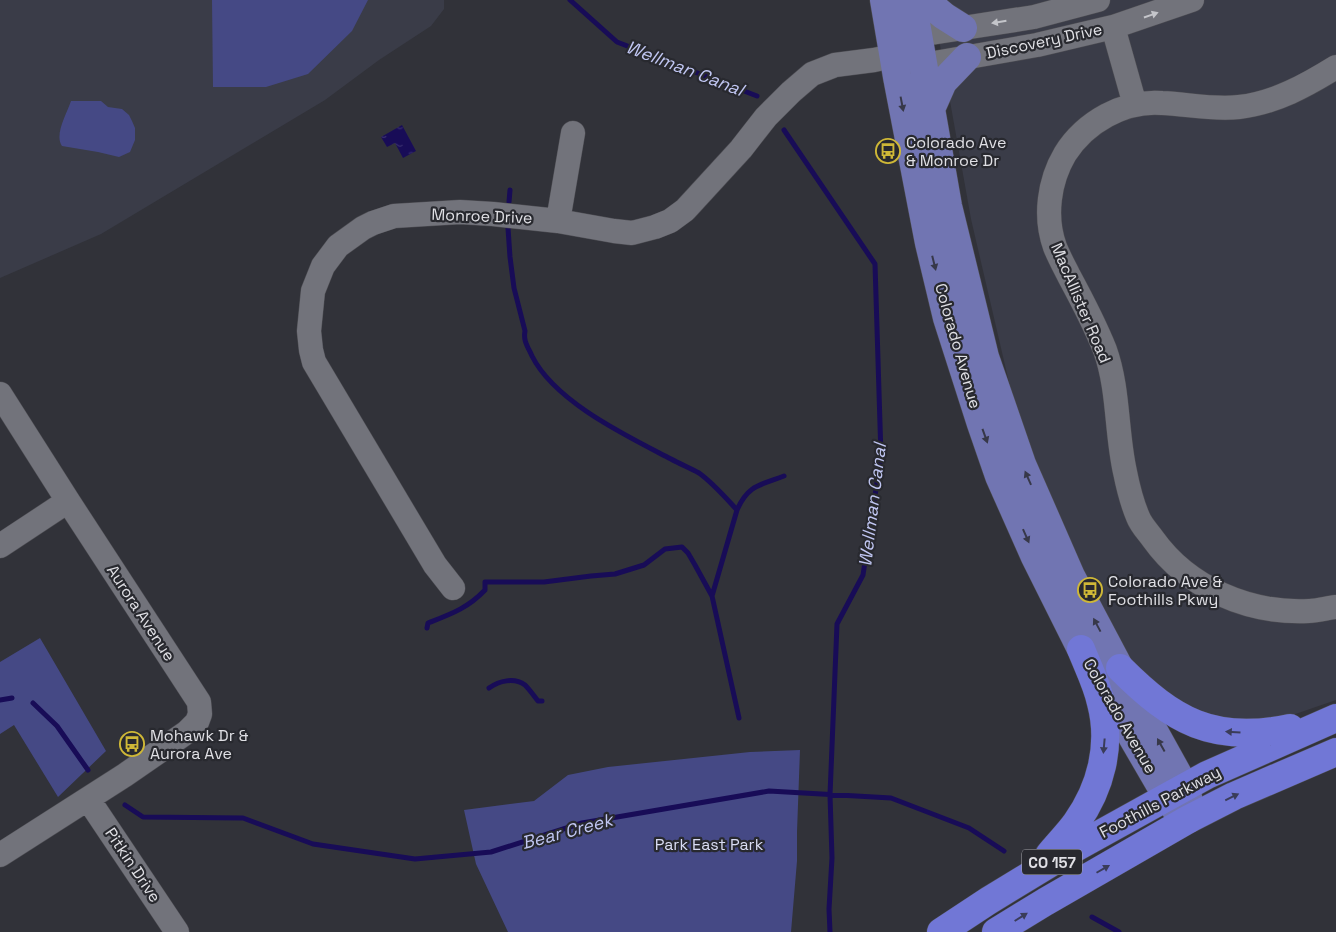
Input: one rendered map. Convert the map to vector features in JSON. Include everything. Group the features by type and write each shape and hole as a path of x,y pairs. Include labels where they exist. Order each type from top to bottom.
{"highway":[{"path":"988,901 1047,857 1076,824 1096,788 1102,770 1105,736 1104,719 1097,688 1081,649"},
{"path":"1120,668 1154,700 1171,712 1185,720 1220,731 1259,733 1335,719"},
{"name":"Foothills Parkway","path":"940,932 1075,848 1207,775 1335,719"},
{"name":"Foothills Parkway","path":"996,932 1189,819 1234,796 1336,752"}],"main road":[{"name":"Colorado Avenue","path":"884,0 929,243 947,318 999,476 1035,557 1081,649 1176,792"},
{"name":"Colorado Avenue","path":"912,0 948,206 984,357 1022,464 1071,576 1120,668 1176,792 1177,811 1189,819"},
{"path":"925,0 944,16 963,28"},
{"path":"931,110 943,82 967,57"}],"street":[{"name":"Discovery Drive","path":"918,35 1034,17 1098,0"},
{"name":"Discovery Drive","path":"893,56 923,65 1037,45 1113,27 1192,0"},
{"path":"1113,27 1135,105"},
{"name":"Monroe Drive","path":"453,588 435,565 314,362 309,331 313,291 322,266 338,246 363,228 394,216 460,212 493,214 558,220 614,231 632,232 670,221 685,210 742,149 766,117 812,74 835,65 893,56 918,35"},
{"name":"MacAllister Road","path":"1336,67 1310,83 1272,100 1241,107 1210,108 1159,102 1120,108 1099,120 1080,135 1065,154 1055,175 1051,191 1049,222 1054,246 1105,351 1113,383 1125,472 1138,518 1162,551 1184,573 1210,590 1238,602 1268,610 1309,611 1336,607"},
{"path":"558,220 573,133"},
{"name":"Aurora Avenue","path":"0,394 199,702 200,714 197,722 187,732 0,856"},
{"path":"0,546 68,501"},
{"name":"Pitkin Drive","path":"88,799 177,932"}],"shaded area":[{"path":"0,0 444,0 444,9 431,26 379,60 325,100 101,234 0,278"},
{"path":"932,0 1336,0 1336,700 1278,720 1260,724 1185,712 1134,666 1075,554 1018,421 971,219"}],"green space":[{"path":"212,0 368,0 352,31 308,74 266,87 213,87"},
{"path":"71,101 101,101 108,107 122,109 129,115 135,128 135,140 130,152 119,157 62,146 59,136 60,130"},
{"path":"40,638 106,751 58,797 14,725 0,734 0,662"},
{"name":"Park East Park","path":"800,750 797,861 791,932 508,932 476,864 464,810 534,801 568,775 608,767 750,752"}],"water":[{"path":"402,125 416,151 403,158 395,143 387,147 381,137"}],"waterway":[{"name":"Wellman Canal","path":"570,0 617,42 757,96"},
{"name":"Wellman Canal","path":"784,130 875,264 881,456 863,575 837,624 830,795 832,858 829,909 830,932"},
{"path":"509,202 510,190"},
{"path":"508,228 514,288 525,331 525,341 543,373 574,403 594,416 634,440 699,473 737,510"},
{"path":"712,596 741,502 756,487 784,476"},
{"path":"427,628 428,623 466,606 479,596 485,590 485,582 544,582 615,574 644,565 665,549 682,547 688,553 712,596 739,718"},
{"path":"489,688 497,683 516,681 525,685 538,701 542,701"},
{"name":"Bear Creek","path":"0,700 12,698"},
{"name":"Bear Creek","path":"33,703 57,726 88,770"},
{"name":"Bear Creek","path":"125,805 143,817 243,818 313,844 415,859 491,852 582,823 769,791 891,798 969,828 1004,851"},
{"name":"Bear Creek","path":"1092,917 1119,932"}],"place":[{"name":"Colorado Ave & Monroe Dr","path":"888,151"},
{"name":"Colorado Ave & Foothills Pkwy","path":"1090,590"},
{"name":"Mohawk Dr & Aurora Ave","path":"132,744"}]}
